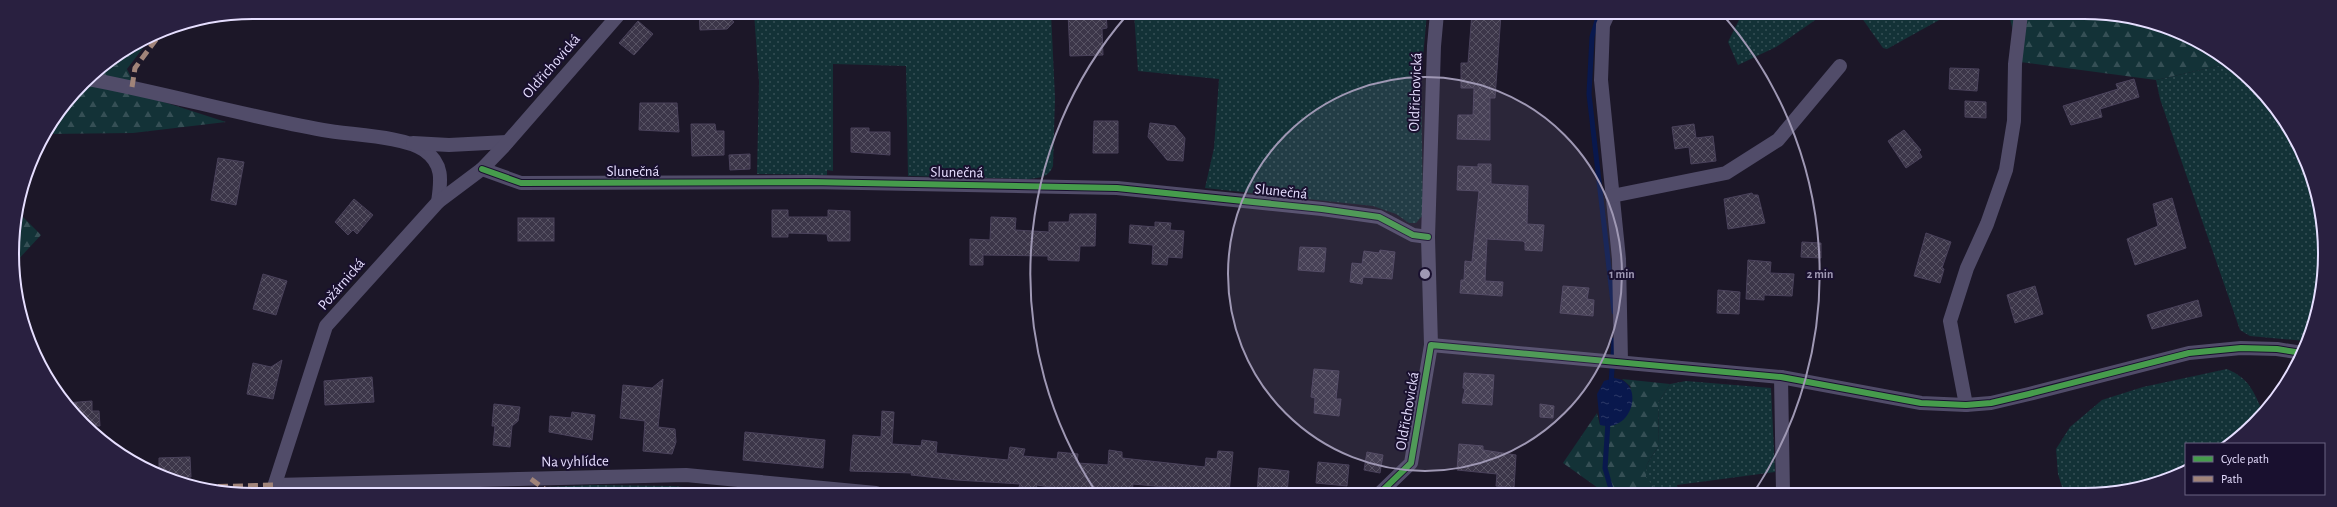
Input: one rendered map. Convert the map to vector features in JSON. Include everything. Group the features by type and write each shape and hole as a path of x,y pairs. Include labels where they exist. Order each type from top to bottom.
{"street":[{"name":"Oldřichovická","path":"506,142 615,19"},
{"name":"Oldřichovická","path":"1385,488 1411,463 1431,345 1428,237 1434,46 1436,19"},
{"path":"1606,19 1603,25 1600,80 1619,259 1621,362"},
{"path":"1966,405 1950,321 1959,289 1987,224 2006,170 2014,121 2015,64 2020,19"},
{"path":"1612,196 1726,173 1778,140 1840,66"},
{"path":"96,80 323,130 411,143 449,145 506,142"},
{"name":"Požárnická","path":"273,488 326,326 438,202 482,169 506,142"},
{"path":"411,143 425,150 438,168 441,175 438,202"},
{"name":"Slunečná","path":"482,169 521,183 810,182 1117,188 1322,209 1379,217 1413,235 1428,237"},
{"path":"1431,345 1781,377 1922,403 1966,405 1991,403 2189,353 2241,348 2277,349 2296,352"},
{"path":"1781,377 1784,488"},
{"name":"Na vyhlídce","path":"302,488 686,475 783,488"}],"green space":[{"path":"754,19 1051,19 1055,98 1053,166 1047,175 1029,179 908,176 906,66 833,64 833,171 827,170 827,175 757,174 759,82"},
{"path":"1134,19 1426,19 1421,80 1423,215 1416,223 1409,223 1396,214 1373,206 1205,188 1214,148 1219,79 1138,71"},
{"path":"1740,19 1817,19 1776,47 1738,65 1728,42"},
{"path":"1863,19 1941,19 1887,49 1883,48"},
{"path":"2010,19 2084,19 2114,21 2144,27 2159,31 2187,43 2201,50 2223,65 2156,80 2020,62"},
{"path":"145,46 127,69 139,94 226,122 133,133 51,134 77,99 99,77 111,67"},
{"path":"2223,65 2238,77 2260,99 2287,136 2306,178 2316,223 2318,254 2316,284 2310,314 2301,341 2250,336 2240,330 2160,99 2156,80"},
{"path":"22,216 41,235 19,258"},
{"path":"2227,369 2246,381 2261,407 2238,430 2222,443 2185,443 2185,465 2159,476 2114,486 2062,488 2058,474 2056,449 2070,427 2102,400 2143,387"},
{"path":"1622,379 1670,384 1658,403 1659,445 1647,464 1646,477 1653,488 1598,488 1563,463 1597,413 1600,425 1631,387"},
{"path":"1686,381 1771,388 1775,472 1677,485 1677,488 1653,488 1645,477 1647,464 1659,445 1658,403 1670,384"},
{"path":"594,485 673,486 695,488 521,488"}],"water":[{"path":"1614,378 1624,381 1630,388 1632,397 1631,406 1627,415 1621,422 1611,426 1600,425 1597,394 1604,381"}],"building":[{"path":"699,19 731,19 734,22 727,29 700,30"},
{"path":"1068,19 1106,19 1107,28 1102,29 1103,55 1070,56"},
{"path":"1472,19 1501,19 1495,98 1490,98 1490,140 1457,139 1458,115 1473,115 1474,88 1461,88 1461,63 1468,63"},
{"path":"638,21 653,34 634,55 619,43"},
{"path":"1950,68 1979,69 1977,91 1949,89"},
{"path":"2134,79 2139,97 2100,109 2102,117 2071,125 2063,106 2118,89 2116,84"},
{"path":"1965,101 1986,102 1986,118 1965,117"},
{"path":"640,103 677,103 679,132 639,130"},
{"path":"1094,121 1118,121 1118,153 1093,153"},
{"path":"1150,123 1175,126 1185,138 1183,161 1167,160 1148,137"},
{"path":"691,124 715,124 716,131 724,131 724,155 692,156"},
{"path":"1694,124 1696,138 1713,136 1716,161 1691,164 1689,147 1675,149 1672,127"},
{"path":"851,128 869,128 869,132 890,132 890,155 851,152"},
{"path":"1904,130 1921,150 1919,152 1922,157 1906,168 1888,141"},
{"path":"750,154 750,169 730,170 729,155"},
{"path":"218,158 244,162 236,205 211,200"},
{"path":"1478,164 1491,164 1491,184 1528,186 1527,224 1544,225 1542,251 1525,250 1525,243 1523,241 1487,239 1485,281 1503,282 1502,296 1460,293 1461,280 1464,280 1465,261 1472,262 1479,191 1457,190 1458,166 1478,167"},
{"path":"1752,193 1753,195 1758,195 1765,223 1728,229 1724,199"},
{"path":"2172,198 2186,248 2135,265 2127,239 2158,226 2153,204"},
{"path":"354,199 373,215 357,234 353,230 348,235 335,222"},
{"path":"772,210 788,210 788,217 828,217 828,210 850,211 850,241 828,241 827,234 788,233 788,237 772,237"},
{"path":"1070,214 1096,214 1095,246 1080,246 1079,261 1048,260 1048,256 983,255 983,265 970,265 970,239 990,240 991,217 1016,218 1015,230 1049,232 1049,222 1069,222"},
{"path":"518,218 554,218 554,241 518,241"},
{"path":"1155,222 1171,223 1170,230 1184,231 1182,258 1168,257 1167,265 1152,264 1153,245 1129,243 1130,225 1155,227"},
{"path":"1926,233 1951,242 1942,268 1944,269 1940,283 1914,276"},
{"path":"1802,242 1821,243 1821,258 1801,257"},
{"path":"1300,247 1326,248 1324,272 1298,270"},
{"path":"1380,250 1395,252 1392,279 1363,277 1362,284 1350,282 1352,263 1362,264 1364,251 1379,253"},
{"path":"1748,260 1771,262 1770,273 1794,274 1792,296 1764,295 1764,300 1746,299"},
{"path":"263,274 287,281 276,315 253,309"},
{"path":"1563,286 1589,288 1587,299 1594,300 1593,316 1560,313"},
{"path":"2035,286 2043,314 2015,323 2007,295"},
{"path":"1718,290 1740,292 1739,314 1717,313"},
{"path":"2198,300 2202,316 2152,329 2147,315"},
{"path":"282,360 273,399 247,394 253,363 271,367"},
{"path":"1314,369 1339,371 1336,399 1341,399 1339,416 1314,413 1315,398 1311,397"},
{"path":"1464,373 1494,375 1492,405 1462,403 1465,389 1463,388"},
{"path":"372,377 374,402 325,405 324,381"},
{"path":"663,379 658,427 675,429 676,442 672,454 643,451 645,421 620,418 623,385 652,388"},
{"path":"92,401 92,411 99,411 100,426 95,426 72,402"},
{"path":"494,404 520,407 518,421 512,426 510,447 493,445 495,426 492,426"},
{"path":"1540,404 1554,406 1553,418 1540,417"},
{"path":"882,411 894,412 892,444 921,446 922,440 937,442 936,453 1008,460 1010,447 1025,449 1023,456 1057,459 1058,452 1078,454 1077,463 1108,465 1109,450 1122,452 1122,458 1205,467 1206,458 1217,459 1218,451 1233,452 1229,488 1176,488 1133,484 1133,488 1057,488 1037,485 1036,488 1019,487 1020,484 911,475 912,473 850,471 853,435 881,437"},
{"path":"572,412 595,415 592,440 549,432 550,416 571,418"},
{"path":"745,432 825,440 823,468 743,460"},
{"path":"1459,444 1483,446 1483,450 1516,455 1514,488 1496,486 1497,474 1457,470"},
{"path":"1367,452 1383,455 1380,473 1364,470"},
{"path":"190,457 191,477 178,476 159,468 159,458"},
{"path":"1318,462 1349,465 1347,486 1316,483"},
{"path":"1259,468 1289,471 1287,488 1257,488"}],"waterway":[{"path":"1597,19 1592,37 1589,94 1614,312"},
{"path":"1611,384 1614,340"},
{"path":"1608,422 1605,468 1611,488"}],"marked path":[{"path":"132,87 135,68 155,41"},
{"path":"531,479 543,488"},
{"path":"228,486 275,485"}],"cycle path":[{"path":"482,169 521,183 810,182 1117,188 1322,209 1379,217 1413,235 1428,237"},
{"path":"1385,488 1411,463 1431,345 1781,377 1921,403 1966,405 1991,403 2189,353 2241,348 2277,349 2296,352"}]}
